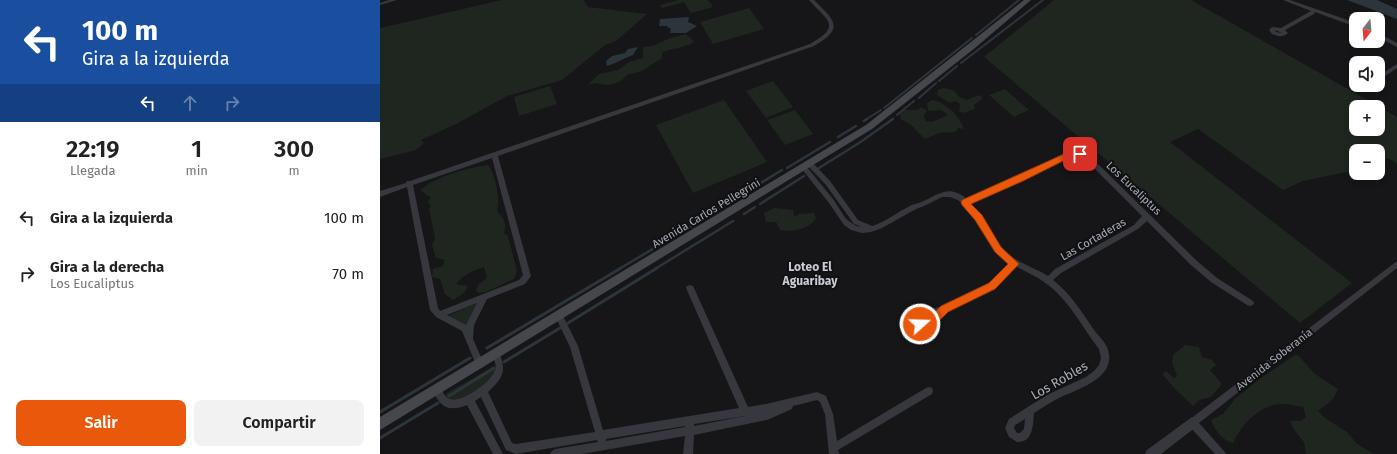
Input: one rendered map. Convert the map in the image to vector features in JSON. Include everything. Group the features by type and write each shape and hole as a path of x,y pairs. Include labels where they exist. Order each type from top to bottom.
{"main road":[{"name":"Avenida Carlos Pellegrini","path":"380,424 807,166 884,116 1028,0"}],"street":[{"path":"380,4 395,0"},
{"path":"380,194 812,45 827,35 833,25 831,20 811,0"},
{"path":"1285,0 1349,22"},
{"path":"1282,30 1312,13 1314,10"},
{"path":"1385,39 1397,45"},
{"path":"1385,74 1397,66"},
{"name":"Los Eucaliptus","path":"965,203 1020,179 1073,153 1078,153 1085,157 1214,280 1250,303"},
{"path":"439,315 522,282 527,276 494,154"},
{"path":"807,166 820,187 847,224 854,228 866,231 906,213 915,212 921,206 940,195 946,194 959,197 978,218 998,250 1015,264 1048,280"},
{"path":"409,184 434,310 439,315 465,329 470,337 480,364"},
{"name":"Las Cortaderas","path":"1048,280 1058,271 1136,227 1147,216"},
{"path":"944,309 992,286 1015,264"},
{"name":"Avenida Soberanía","path":"1151,454 1397,264"},
{"name":"Los Robles","path":"1030,412 1052,397 1082,384 1093,377 1102,369 1105,361 1105,353 1103,348 1062,292 1048,280"},
{"path":"690,288 745,411"},
{"path":"470,337 470,324 484,297"},
{"path":"558,316 574,346 603,445"},
{"path":"437,390 443,400 447,403 460,403 483,391 499,372 500,367 496,355"},
{"path":"483,391 509,447 516,449 766,408 817,396 823,399 829,414 834,451 929,391"},
{"path":"555,454 767,416 808,398"},
{"path":"469,399 498,454"},
{"path":"688,454 690,420"},
{"path":"1192,423 1221,454"},
{"path":"551,454 552,444"}],"shaded area":[{"path":"502,0 584,0 588,7 647,14 616,41 605,45 562,80 507,96 456,124 421,140 424,143 416,150 380,159 380,28"},
{"path":"678,0 708,0 713,7 691,13 684,2 662,8 660,5"},
{"path":"1054,0 1191,0 1349,90 1349,92 1353,92 1367,100 1349,100 1349,136 1385,136 1385,110 1397,117 1397,164 1388,158 1385,160 1385,144 1349,144 1349,171 1303,181 1283,190 1198,129 1170,142 1352,283 1300,323 984,57"},
{"path":"1347,0 1377,0 1397,9 1397,19 1385,14 1385,12 1379,12"},
{"path":"749,8 764,29 713,44 700,22"},
{"path":"689,17 688,22 697,26 686,33 670,33 671,29 666,26 659,26 660,19"},
{"path":"686,34 694,42 662,53 662,58 642,71 627,75 622,80 614,84 606,85 595,83 588,85 599,74 618,70 629,62 643,58 643,47 653,46 670,38"},
{"path":"638,47 633,55 607,66 606,61 612,56 625,53 628,49"},
{"path":"773,81 793,107 766,118 746,91"},
{"path":"550,86 557,104 519,116 514,97"},
{"path":"943,88 952,90 959,97 967,100 979,95 983,98 974,105 975,109 963,113 959,111 960,104 956,101 950,103 937,95 938,90"},
{"path":"1005,89 1029,110 1014,117 989,95"},
{"path":"724,100 767,162 693,193 656,125"},
{"path":"932,100 937,101 951,110 959,119 964,129 958,128 956,132 939,133 925,139 911,125 901,120 900,115 904,110 918,110 920,108 927,111 924,115 925,121 932,122 948,115 941,110 928,111 927,103"},
{"path":"795,110 813,134 785,145 767,120"},
{"path":"488,165 491,169 497,187 497,211 504,221 504,233 508,236 517,271 514,279 486,292 479,293 476,290 479,284 487,278 484,267 473,271 465,275 456,284 468,286 464,293 453,300 445,294 440,279 432,277 433,269 443,266 445,260 436,258 432,245 435,238 429,209 431,206 428,202 431,198 420,190 452,173"},
{"path":"774,208 793,210 794,217 799,214 814,213 816,218 805,228 790,231 780,230 776,222 766,222 764,213"},
{"path":"477,303 466,326 448,316"},
{"path":"1185,345 1199,347 1202,357 1212,360 1216,365 1210,370 1222,384 1211,397 1199,400 1193,406 1162,374 1166,371 1174,378 1177,376 1172,363 1173,355"},
{"path":"1295,355 1298,355 1315,374 1338,389 1333,399 1318,411 1325,418 1347,432 1357,444 1374,454 1306,454 1304,442 1294,430 1290,421 1301,421 1306,417 1303,407 1290,405 1274,405 1259,412 1246,423 1236,436 1233,443 1225,440 1217,431 1211,420 1223,414 1235,399 1258,380"},
{"path":"494,366 496,372 481,388 463,398 448,399 446,396 447,393"}],"waterway":[{"path":"976,35 1019,0"},
{"path":"961,63 1043,0"},
{"path":"884,108 972,38"},
{"path":"939,81 957,66"},
{"path":"919,98 936,83"},
{"path":"897,115 914,101"},
{"path":"865,120 881,110"},
{"path":"819,168 859,143 893,119 891,120"},
{"path":"838,137 856,126"},
{"path":"787,168 830,142"},
{"path":"710,214 782,170"},
{"path":"760,204 804,176"},
{"path":"744,214 755,207"},
{"path":"688,228 705,217"},
{"path":"655,269 733,221"},
{"path":"619,269 683,231"},
{"path":"487,348 621,268"},
{"path":"568,323 657,268"},
{"path":"504,362 560,328"},
{"path":"380,412 470,358"},
{"path":"449,396 494,368"},
{"path":"380,438 438,403"}],"district":[{"name":"Loteo El Aguaribay","path":"810,274"}],"route":[{"path":"920,324 928,324 944,309 992,286 1015,264 1007,259 998,250 983,224 965,203 1020,179 1068,154 1080,154"}]}
